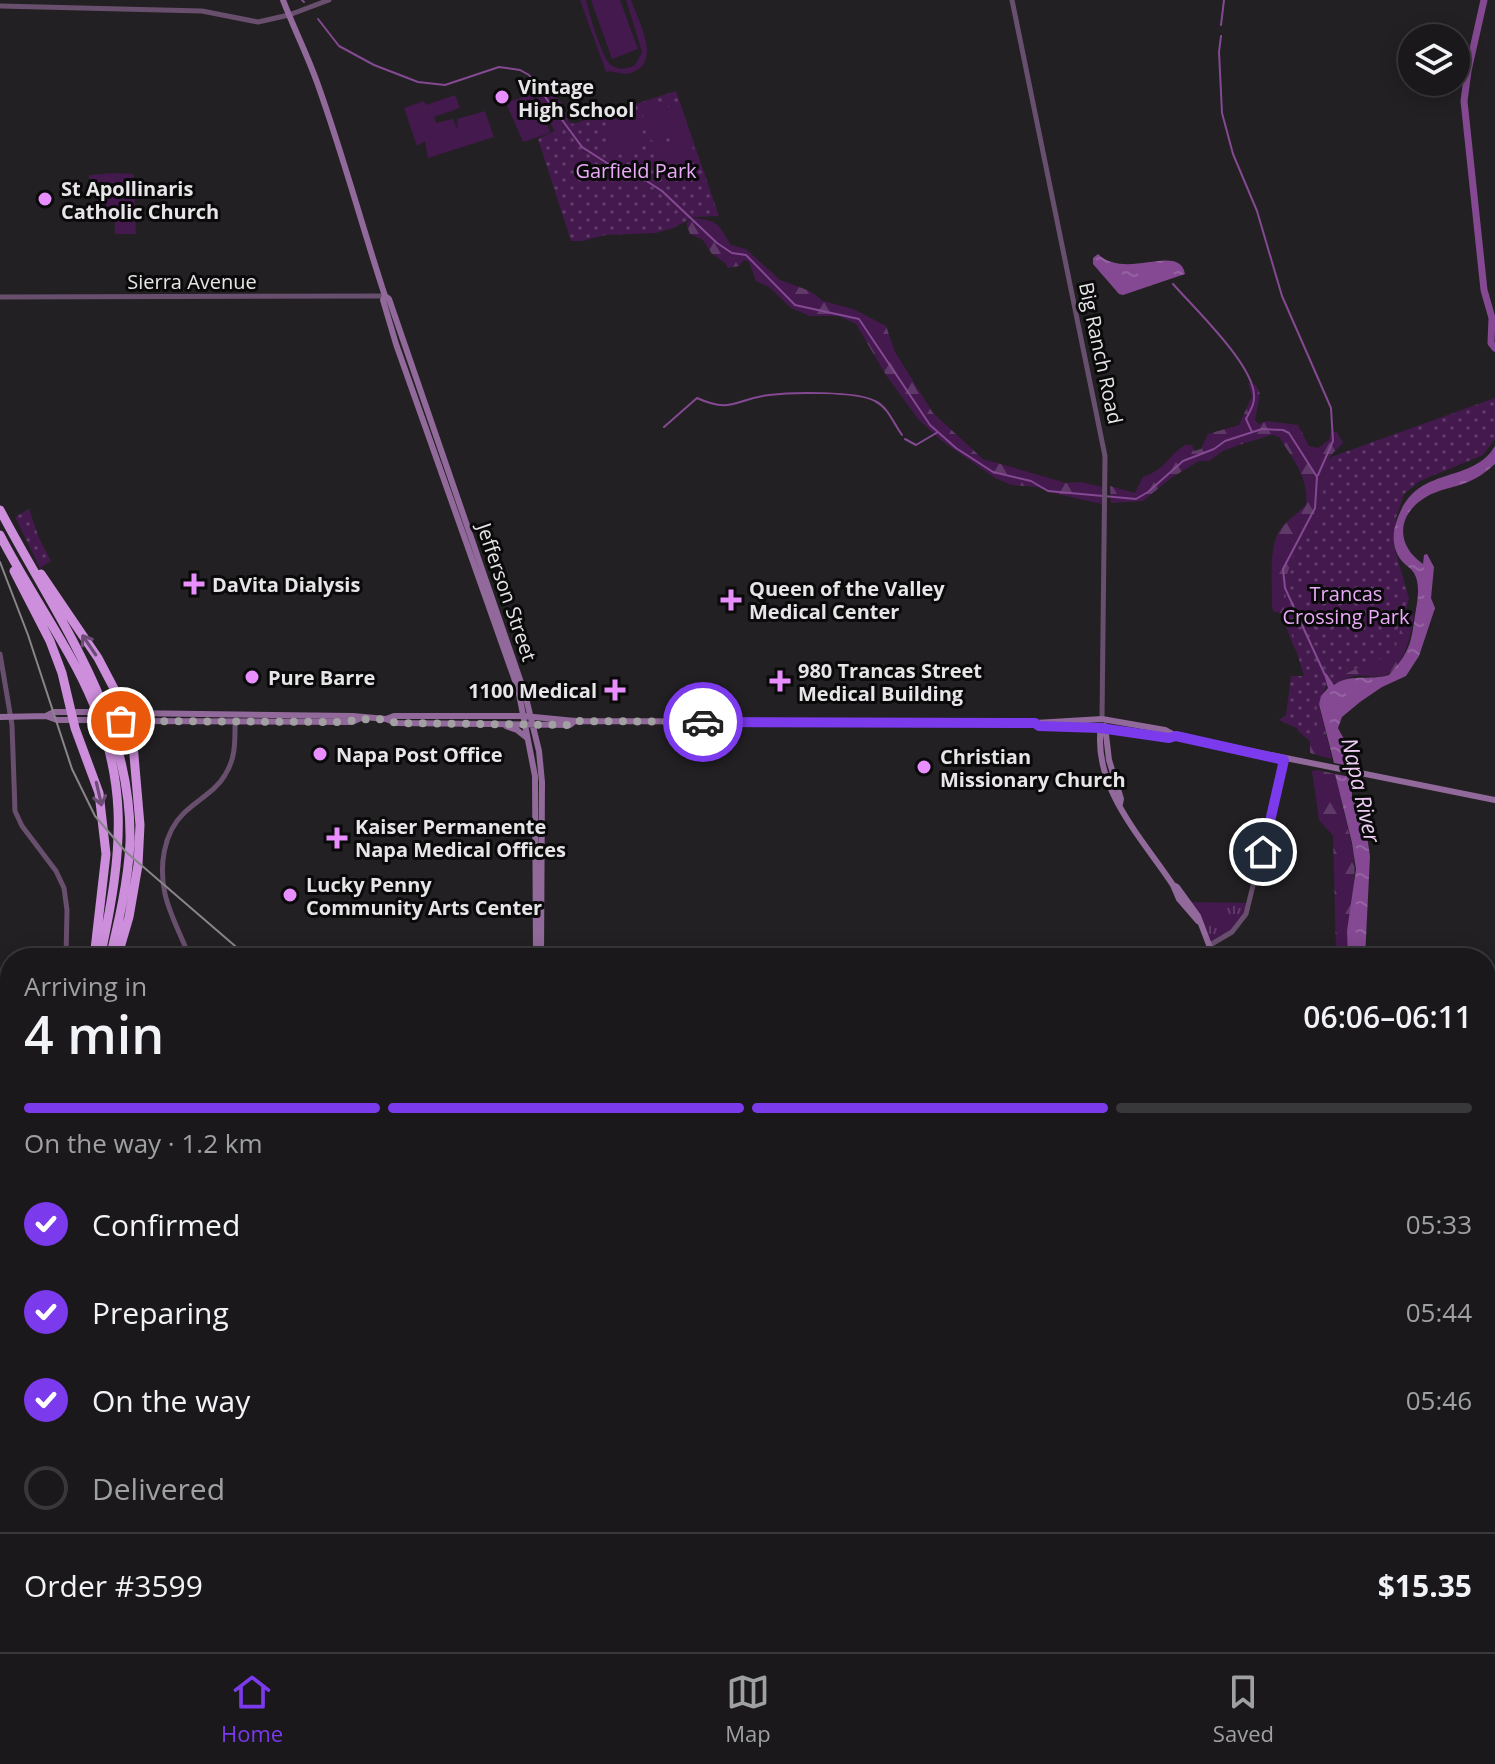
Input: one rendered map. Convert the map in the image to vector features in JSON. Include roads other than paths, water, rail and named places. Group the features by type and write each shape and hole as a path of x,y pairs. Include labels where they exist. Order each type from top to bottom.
{"highway":[{"path":"0,510 92,676 119,747 127,793 130,842 126,881 112,948"},
{"path":"7,523 98,658 125,717 140,825 138,865 120,948"},
{"path":"0,535 78,670 109,750 116,785 120,842 116,880 102,948"},
{"path":"0,542 50,641 97,784 105,836 105,869 95,948"}],"main road":[{"name":"Jefferson Street","path":"283,0 317,83 385,296 389,299 500,619 524,702 533,740 539,948"},
{"path":"505,717 515,713 524,702 551,718"},
{"path":"174,721 201,713"},
{"path":"76,715 85,720 201,713 306,721 352,722 361,718"},
{"path":"0,717 46,716 57,720 76,715 174,721 326,716 386,719 396,723 527,716 575,721 1035,723 1102,719 1165,730 1176,736 1284,760 1495,800"},
{"path":"306,721 326,716"},
{"path":"386,719 394,716 529,725 570,725 575,721"},
{"path":"1102,719 1120,804"},
{"path":"1035,723 1039,726 1130,731 1169,738 1176,736"},
{"path":"499,724 533,740 545,725"},
{"path":"1063,727 1091,732 1100,740"},
{"path":"1103,729 1100,740 1115,799 1173,885 1198,916 1211,948"},
{"path":"1109,756 1113,735 1130,731"},
{"path":"1106,773 1109,773 1119,793"}],"street":[{"path":"0,6 190,10 258,22 289,15 329,0"},
{"name":"Big Ranch Road","path":"1012,0 1103,441 1106,497 1102,719"},
{"name":"Sierra Avenue","path":"0,297 385,296"},
{"path":"0,654 10,716 15,811 64,888 66,948"},
{"path":"186,948 165,896 165,847 183,814 225,776 234,752 235,717"},
{"path":"1210,945 1232,932 1246,914 1284,760"}],"water":[{"path":"1098,254 1123,264 1173,261 1181,265 1185,274 1123,295 1093,264 1093,258"},
{"path":"1495,446 1495,464 1492,467 1472,480 1426,497 1409,512 1403,530 1404,539 1414,556 1423,564 1424,555 1427,554 1434,567 1431,598 1435,608 1419,656 1406,676 1382,687 1342,717 1338,728 1356,767 1334,763 1319,704 1328,688 1324,674 1334,685 1346,679 1389,675 1402,659 1411,637 1417,581 1413,571 1398,555 1394,540 1395,525 1406,502 1430,482 1485,458"},
{"path":"1335,774 1351,777 1352,796 1365,823 1370,856 1365,948 1348,948 1347,931 1356,869"}],"waterway":[{"path":"1221,25 1224,0"},
{"name":"Napa River","path":"1484,0 1464,101 1484,290 1492,318 1491,343 1495,348"},
{"path":"318,19 339,46 374,65 418,82 445,85 499,67 520,70 529,75 582,147 624,174 639,176 662,191 717,243 732,253 746,255 795,305 859,319 930,425 956,448 993,472 1031,481 1048,491 1136,499 1183,461 1214,449 1225,441 1262,429 1289,433 1317,477 1315,508 1283,569 1285,588 1325,675"},
{"path":"1221,36 1222,113 1233,154 1257,211 1282,296 1331,408 1333,441 1318,475"},
{"path":"1173,284 1221,337 1244,368 1254,395 1246,419 1252,432"},
{"path":"664,427 697,398 726,405 769,395 824,393 854,395 875,401 887,412 902,435"},
{"path":"905,439 916,445 938,432"}],"railway":[{"path":"0,562 28,635 72,769 95,816 126,852 237,948"}],"place":[{"name":"Vintage High School","path":"502,97"},
{"name":"St Apollinaris Catholic Church","path":"45,199"},
{"name":"DaVita Dialysis","path":"194,584"},
{"name":"Queen of the Valley Medical Center","path":"731,600"},
{"name":"Pure Barre","path":"252,677"},
{"name":"980 Trancas Street Medical Building","path":"780,681"},
{"name":"1100 Medical","path":"615,690"},
{"name":"Napa Post Office","path":"320,754"},
{"name":"Christian Missionary Church","path":"924,767"},
{"name":"Kaiser Permanente Napa Medical Offices","path":"337,838"},
{"name":"Lucky Penny Community Arts Center","path":"290,895"}],"park label":[{"name":"Garfield Park","path":"636,170"},
{"name":"Trancas Crossing Park","path":"1346,604"}]}
